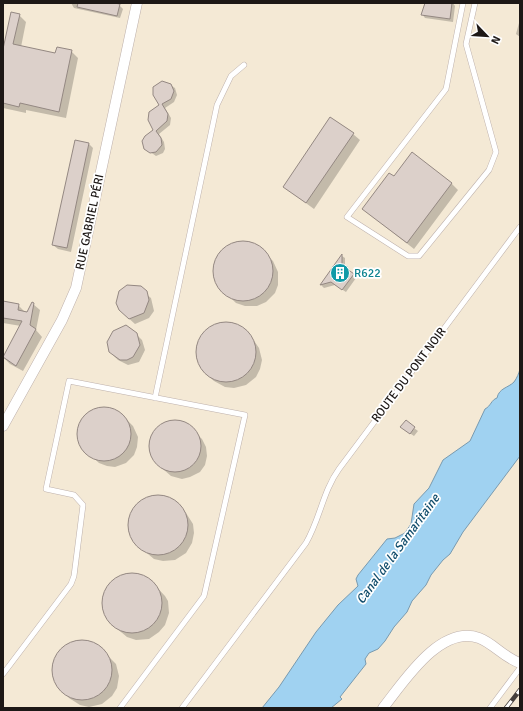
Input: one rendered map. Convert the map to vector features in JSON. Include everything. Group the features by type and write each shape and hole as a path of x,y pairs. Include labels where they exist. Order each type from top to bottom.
{"street":[{"name":"RUE GABRIEL PÉRI","path":"3,426 62,320 76,288 137,3"},
{"path":"383,708 424,658 451,639 466,636 477,637 487,642 507,658 520,664"}],"lane":[{"path":"463,3 446,89 347,217 408,256 419,256 489,170 496,152 466,44 475,3"},
{"path":"156,398 218,105 231,76 244,65"},
{"name":"ROUTE DU PONT NOIR","path":"182,708 302,549 313,531 326,492 334,475 520,227"},
{"path":"3,674 71,584 74,576 82,505 74,495 46,489 69,381 245,415 204,596 120,708"},
{"path":"490,708 520,668"}],"shaded area":[{"path":"3,3 520,3 520,708 3,708"}],"water":[{"name":"Canal de la Samaritaine","path":"520,369 520,456 463,532 450,554 443,560 431,575 426,585 412,601 407,612 394,627 385,641 378,649 369,653 365,659 366,664 340,697 342,699 331,708 262,708 279,687 316,632 338,605 358,586 356,579 358,575 387,539 395,538 405,533 411,524 414,504 429,488 443,460 470,441 485,409 493,400 497,398 502,390 514,382"}],"building":[{"path":"78,3 120,4 117,16 77,7"},
{"path":"425,3 452,3 450,19 421,15"},
{"path":"11,12 20,14 13,44 55,53 57,47 72,50 59,112 20,103 19,107 3,103 3,49"},
{"path":"162,81 171,84 174,91 171,99 162,104 168,114 167,121 156,131 161,138 162,145 156,152 150,153 144,149 142,141 145,136 153,130 148,120 149,112 159,105 153,95 153,87"},
{"path":"330,117 354,133 306,203 283,187"},
{"path":"75,140 89,143 67,248 52,245"},
{"path":"412,152 452,183 407,243 362,209 389,173 394,176"},
{"path":"243,241 259,246 264,250 268,255 273,271 268,287 264,292 259,296 243,301 227,296 222,292 218,287 213,271 218,255 222,250 227,246"},
{"name":"R622","path":"342,254 342,265 354,274 342,290 331,282 320,285"},
{"path":"127,285 141,286 147,291 149,300 144,313 129,319 119,310 116,303 119,291"},
{"path":"3,301 19,304 18,310 27,312 32,302 34,303 30,325 36,329 16,366 3,357 22,321 3,318"},
{"path":"226,322 242,327 247,331 251,336 256,352 251,368 247,373 242,377 226,382 210,377 205,373 201,368 196,352 201,336 205,331 210,327"},
{"path":"126,325 137,333 140,345 133,357 127,360 120,360 109,352 107,342 113,331"},
{"path":"104,407 114,409 123,415 129,424 131,434 129,444 123,453 114,459 104,461 94,459 85,453 79,444 77,434 79,424 85,415 94,409"},
{"path":"175,420 185,422 193,428 199,436 201,446 199,456 193,464 185,470 175,472 165,470 157,464 151,456 149,446 151,436 157,428 165,422"},
{"path":"406,420 415,427 410,434 400,427"},
{"path":"158,495 174,500 179,504 183,509 188,525 183,541 179,546 174,550 158,555 142,550 137,546 133,541 128,525 133,509 137,504 142,500"},
{"path":"126,573 138,573 149,578 157,586 162,597 160,615 149,628 138,633 126,633 115,628 107,620 102,609 102,597 107,586 115,578"},
{"path":"76,640 88,640 99,645 107,653 112,664 110,682 99,695 88,700 76,700 65,695 57,687 52,676 52,664 57,653 65,645"}],"railway":[{"path":"506,708 520,690"}],"place":[{"name":"R622","path":"340,273"}]}
